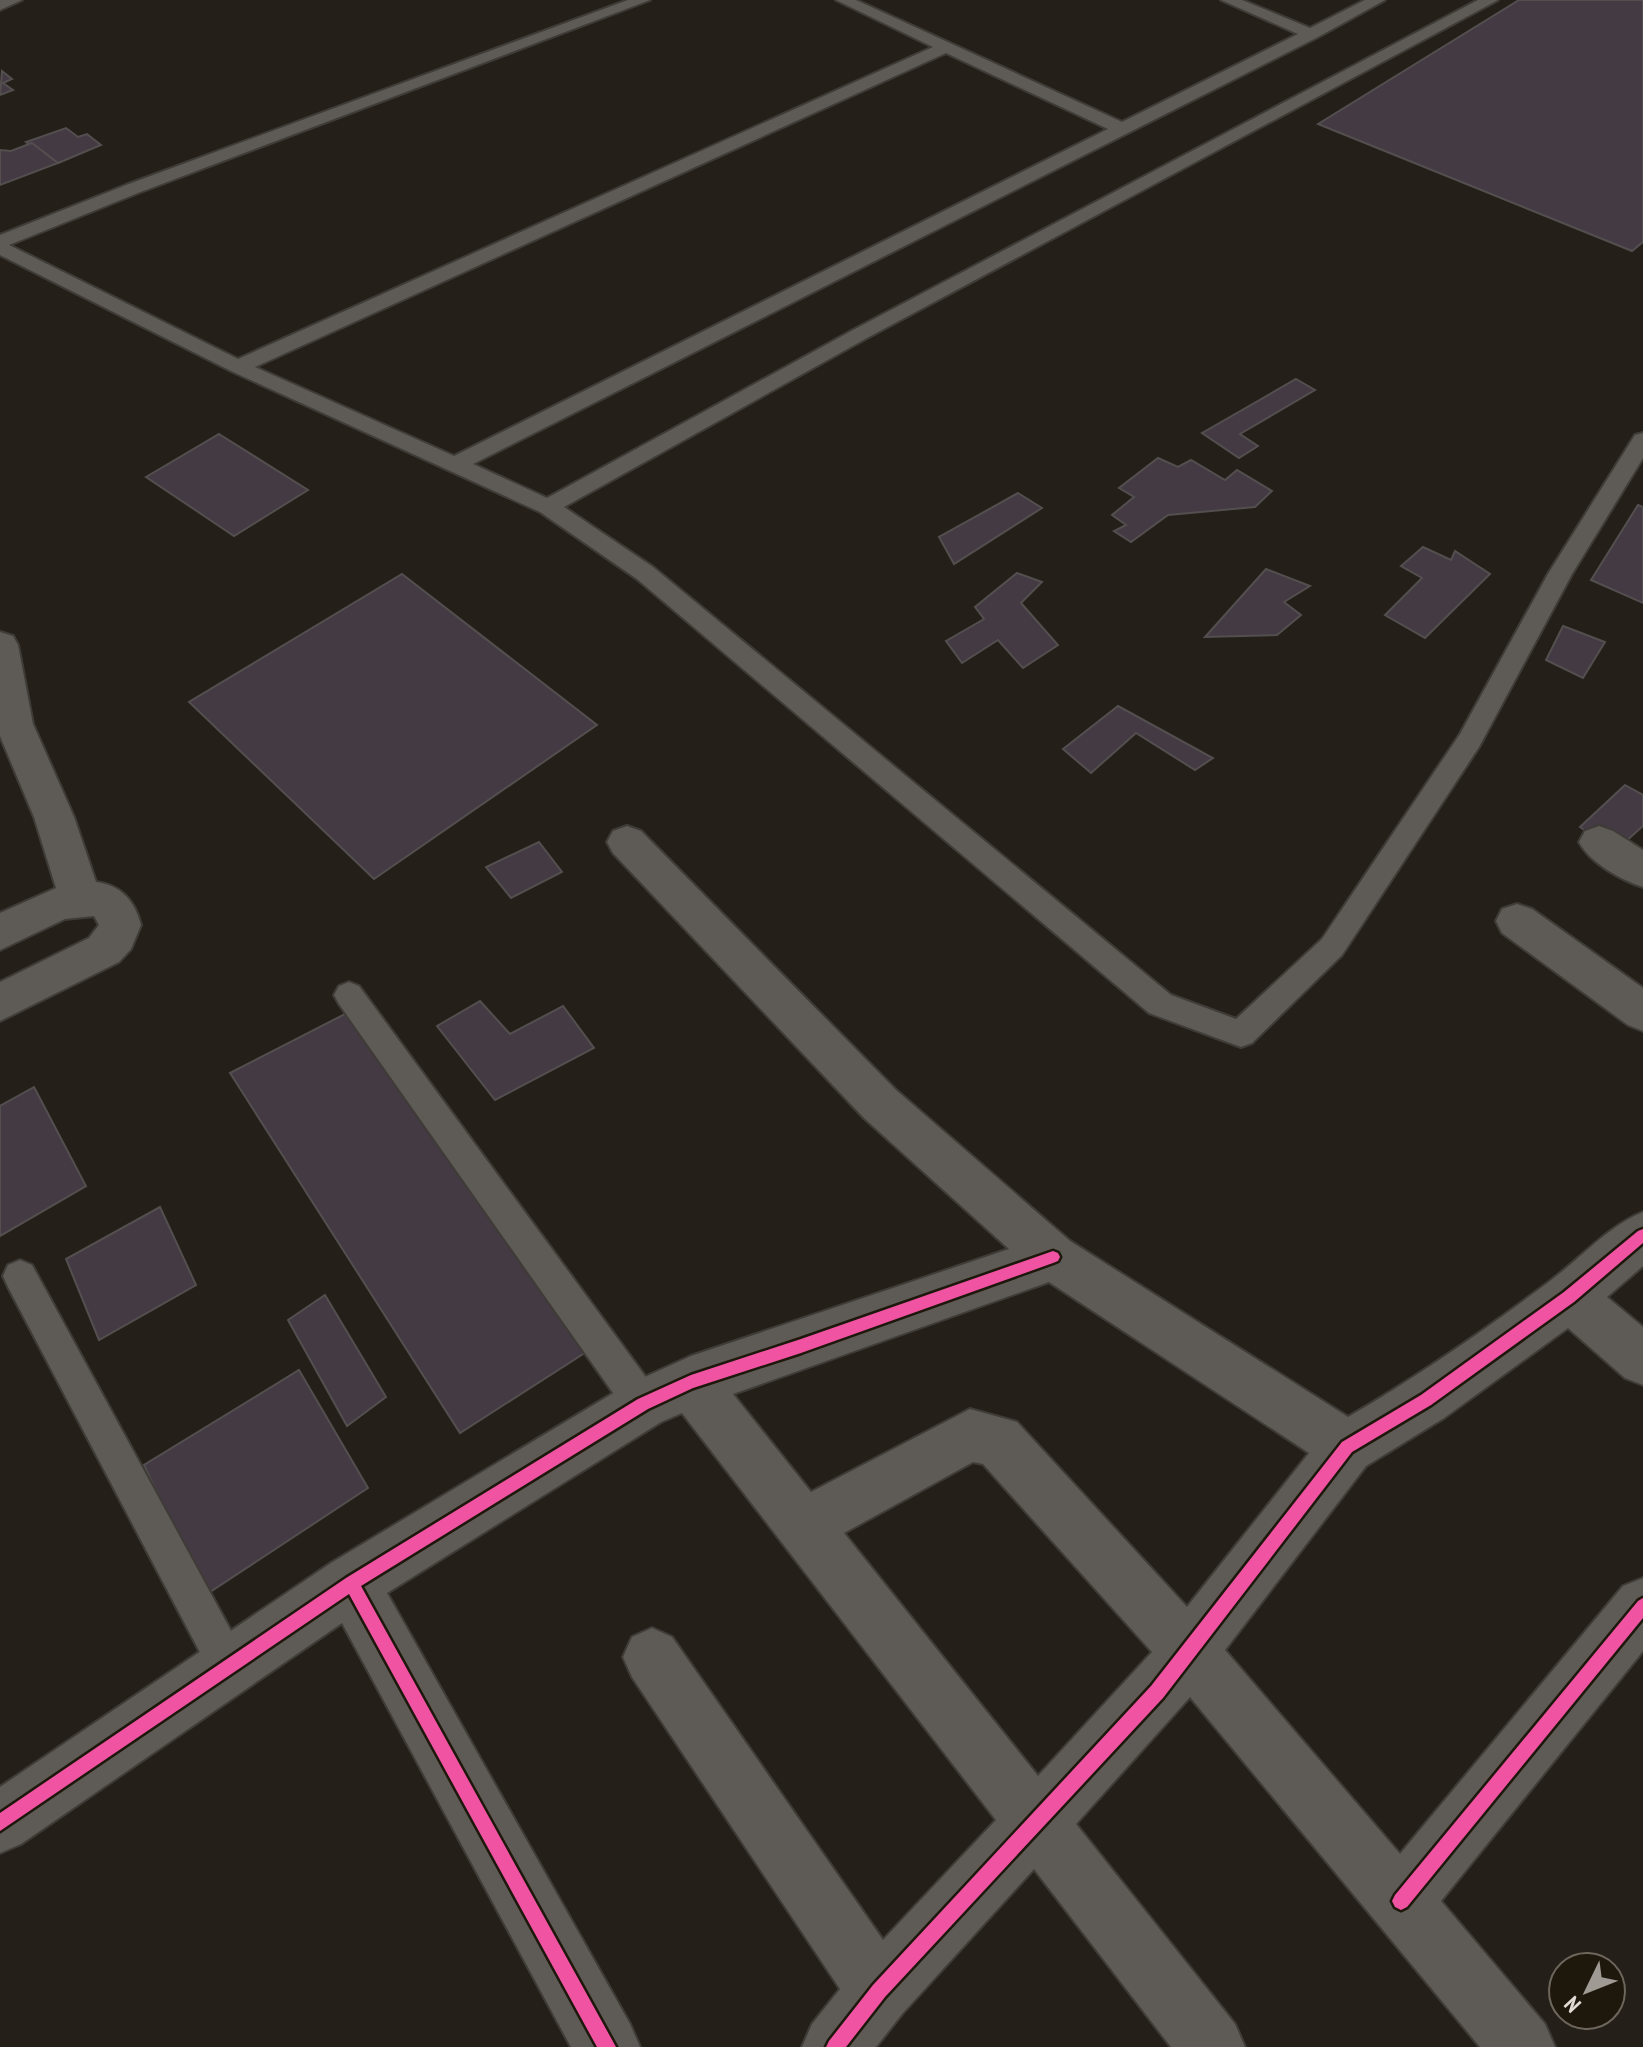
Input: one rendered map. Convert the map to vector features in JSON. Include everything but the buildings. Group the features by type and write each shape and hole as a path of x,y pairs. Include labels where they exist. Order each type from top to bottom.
{"street":[{"path":"0,645 14,724 54,817 80,898"},
{"path":"627,842 880,1104 1053,1257 1347,1447"},
{"path":"1599,842 1643,871"},
{"path":"0,933 57,903 80,898 105,900 118,915 121,930 104,950 0,1003"},
{"path":"1517,921 1643,1012"},
{"path":"835,2047 879,1991 1157,1692 1347,1447 1426,1400 1569,1297 1643,1235"},
{"path":"0,1823 351,1583 667,1393 1053,1257"},
{"path":"1569,1297 1643,1360"},
{"path":"667,1393 804,1525 1212,2047"},
{"path":"804,1525 970,1435 998,1441 1189,1651 1522,2047"},
{"path":"351,1583 607,2047"},
{"path":"1401,1901 1643,1606"},
{"path":"652,1657 879,1991"}],"lane":[{"path":"0,5 14,0"},
{"path":"0,242 132,189 642,0"},
{"path":"844,0 1123,129"},
{"path":"1229,0 1312,34"},
{"path":"454,465 1377,0"},
{"path":"548,507 928,297 1490,0"},
{"path":"238,367 946,47"},
{"path":"0,248 238,367 548,507 645,573 1160,1004 1241,1034 1332,947 1470,740 1560,574 1643,440"},
{"path":"349,995 667,1393"},
{"path":"20,1276 228,1665"}],"cycle path":[{"path":"835,2047 879,1991 1157,1692 1347,1447 1426,1400 1569,1297 1643,1235"},
{"path":"0,1823 351,1583 643,1404 691,1382 1053,1257"},
{"path":"351,1583 607,2047"},
{"path":"1401,1901 1643,1606"}]}
